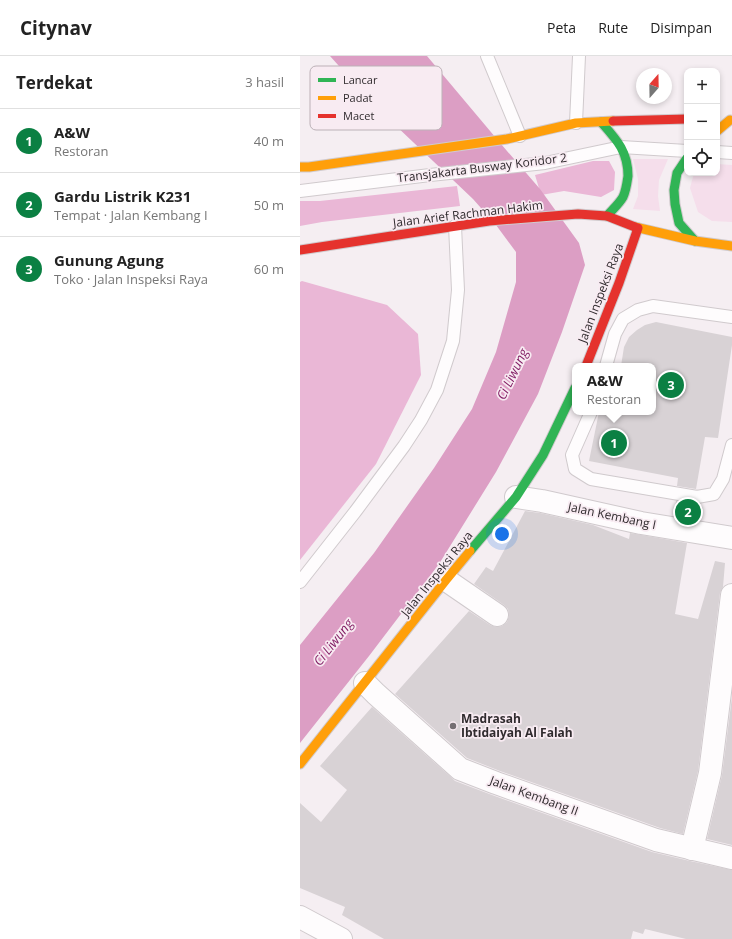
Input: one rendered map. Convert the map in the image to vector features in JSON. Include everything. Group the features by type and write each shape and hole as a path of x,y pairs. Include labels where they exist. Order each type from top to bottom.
{"main road":[{"path":"300,167 309,167 507,139 576,123 684,119"},
{"path":"720,120 731,120"},
{"path":"720,129 731,120"},
{"path":"601,122 625,154 628,181 623,196 607,216"},
{"path":"684,162 677,173 674,190 675,204 679,223 696,241"},
{"name":"Jalan Arief Rachman Hakim","path":"300,250 489,221 578,214 607,216 638,228 696,241 732,246"},
{"name":"Jalan Inspeksi Raya","path":"587,363 619,283 638,228"},
{"name":"Jalan Inspeksi Raya","path":"300,764 446,580 516,497 543,455 572,394"}],"street":[{"name":"Jalan Kembang I","path":"516,497 641,522 732,538"},
{"path":"446,580 497,615"},
{"path":"692,849 710,773 732,595"},
{"name":"Jalan Kembang II","path":"365,683 460,769 656,840 732,858"},
{"path":"300,917 342,939"}],"lane":[{"path":"487,56 520,136"},
{"path":"576,123 579,56"},
{"name":"Transjakarta Busway Koridor 2","path":"300,191 545,163 621,147 684,151"},
{"path":"720,152 732,153"},
{"path":"300,582 404,446 421,420 437,390 453,340 458,290 455,226"},
{"path":"607,363 614,334 624,319 638,310 653,306 732,317"},
{"path":"590,415 572,455 575,469 591,479 697,497 714,494 723,479 732,445"}],"shaded area":[{"path":"633,159 668,159 659,180 658,196 660,211 633,209 638,196 638,179"},
{"path":"593,161 609,161 615,172 614,190 601,197 564,191 541,195 535,175"},
{"path":"720,164 732,165 732,222 712,221 698,212 690,188 693,176 720,176"},
{"path":"457,186 460,206 322,222 300,226 300,201 320,201"},
{"path":"302,281 387,305 418,334 421,375 376,464 300,560 300,282"}],"water":[{"path":"330,56 427,56 435,66 339,66"},
{"name":"Ci Liwung","path":"442,74 540,189 579,243 585,265 562,332 538,394 496,472 439,564 300,743 300,645 374,553 434,468 472,409 496,352 516,282 516,252 496,225 473,199 400,130 442,130"}],"building":[{"path":"656,322 732,337 718,438 705,437 696,489 677,486 678,478 589,461 598,415 656,415 656,363 621,363 624,347 629,337 645,325"},
{"path":"676,501 694,504 691,519 675,516"},
{"path":"525,511 593,525 629,539 630,533 687,543 675,614 698,619 715,561 725,563 698,771 683,834 660,828 467,758 395,694 469,611 490,625 496,627 502,626 507,622 509,616 508,609 474,584 486,567 493,571"},
{"path":"732,697 732,845 707,839 722,775"},
{"path":"372,707 455,781 652,852 732,870 732,939 686,939 645,929 643,934 633,931 631,939 384,939 342,915 345,907 300,888 300,803 321,822 347,790 320,766"}],"traffic: fast":[{"path":"601,122 620,146 626,159 628,176 623,197 607,216"},
{"path":"684,162 677,173 674,190 675,204 679,223 695,241"},
{"path":"470,551 516,497 543,455 572,394"}],"traffic: slow":[{"path":"720,128 730,120"},
{"path":"300,167 309,167 507,139 576,123 613,121"},
{"path":"635,227 695,241 732,246"},
{"path":"300,764 470,551"}],"traffic: jam":[{"path":"613,121 684,119"},
{"path":"300,250 489,221 578,214 607,216 635,227"},
{"path":"587,363 619,283 638,228"}],"place":[{"name":"Gunung Agung","path":"671,385"},
{"name":"A&W","path":"614,443"},
{"name":"Gardu Listrik K231","path":"688,512"},
{"name":"Madrasah Ibtidaiyah Al Falah","path":"453,726"}]}
